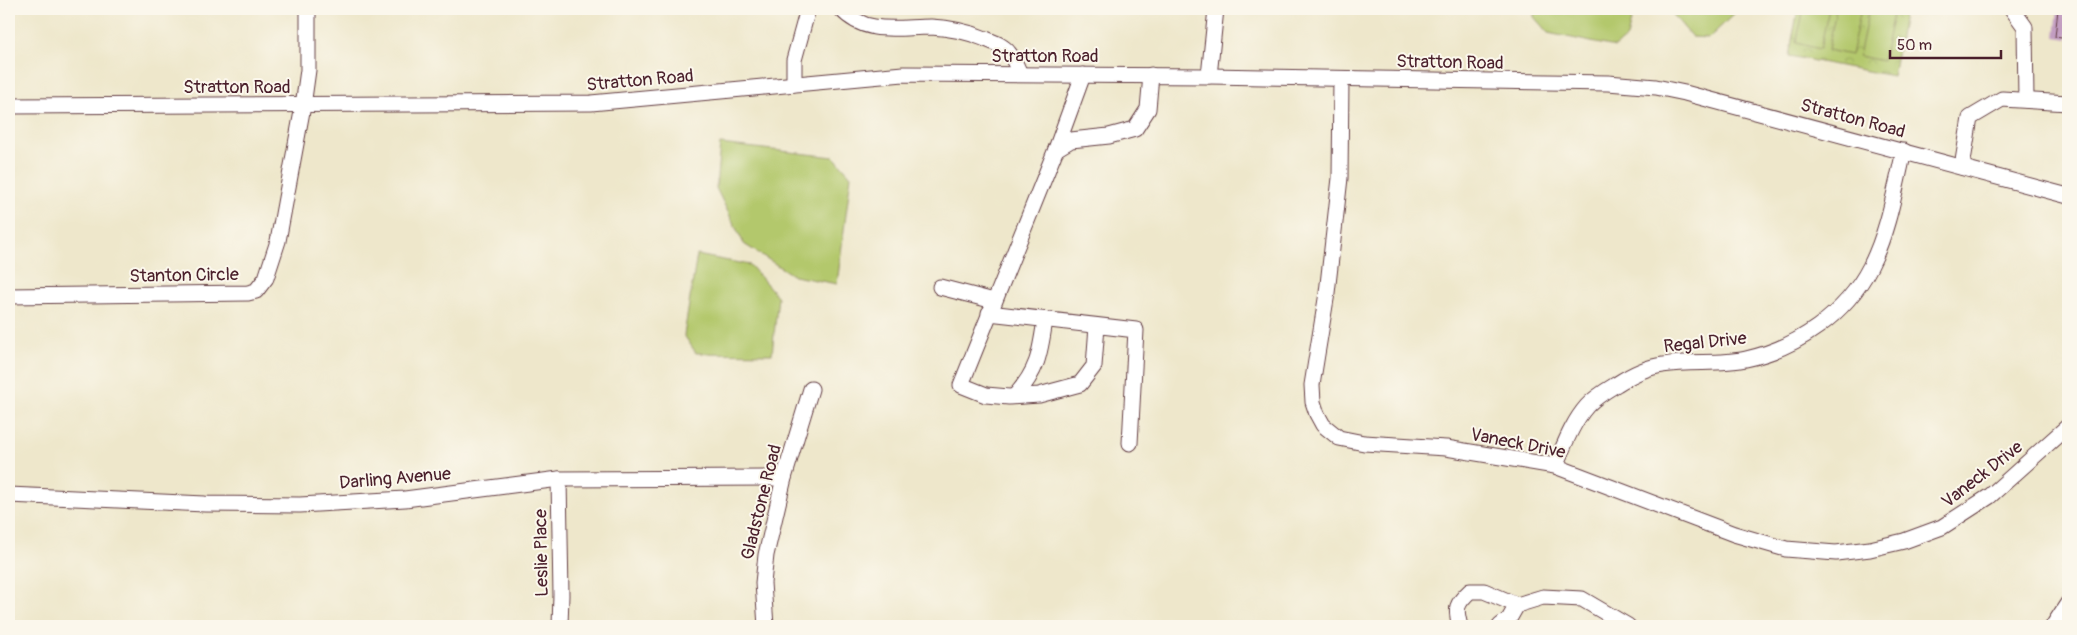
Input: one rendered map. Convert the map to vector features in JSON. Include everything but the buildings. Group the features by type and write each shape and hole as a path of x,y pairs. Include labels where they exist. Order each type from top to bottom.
{"street":[{"path":"303,106 308,70 308,9"},
{"path":"794,84 794,60 808,9"},
{"path":"841,9 856,22 868,27 883,29 931,27 968,32 1004,47 1011,55 1020,74"},
{"path":"1210,76 1216,9"},
{"path":"2012,9 2025,27 2026,100"},
{"name":"Stratton Road","path":"9,106 303,106 591,103 903,74 1151,75 1631,84 1656,87 1904,151 2068,196"},
{"path":"1083,75 1056,149 961,385 986,395 1015,396 1039,395 1080,384 1094,366 1097,326"},
{"path":"1056,149 1071,140 1109,136 1136,129 1148,109 1151,75"},
{"name":"Vaneck Drive","path":"1341,79 1340,178 1327,293 1312,385 1313,402 1323,425 1331,432 1349,441 1446,448 1555,466 1734,534 1786,549 1836,553 1870,549 1904,541 1942,527 1990,496 2068,426"},
{"path":"1962,167 1970,118 2002,99 2068,103"},
{"name":"Stanton Circle","path":"9,296 248,293 256,291 266,278 278,241 303,106"},
{"name":"Regal Drive","path":"1555,466 1572,429 1588,406 1607,390 1635,373 1662,365 1745,360 1782,347 1817,328 1857,288 1870,267 1882,238 1904,151"},
{"path":"940,287 992,307 1045,320 1136,330 1130,443"},
{"path":"1015,396 1028,381 1040,356 1045,320"},
{"name":"Gladstone Road","path":"766,626 762,583 766,555 784,478 812,390"},
{"name":"Darling Avenue","path":"9,495 206,504 300,504 404,499 558,479 784,478"},
{"name":"Leslie Place","path":"558,479 560,626"},
{"path":"1460,626 1456,613 1459,601 1470,591 1484,590 1517,605 1543,597 1582,599 1628,626"},
{"path":"2053,626 2068,603"},
{"path":"1500,626 1509,619 1517,605"}],"green space":[{"path":"1534,9 1634,9 1627,37 1615,47 1548,33 1534,17"},
{"path":"1668,9 1739,9 1709,38 1692,37"},
{"path":"1798,9 1905,9 1893,76 1789,56"},
{"path":"1804,9 1829,9 1820,49 1796,43"},
{"path":"1836,9 1861,9 1851,55 1828,50"},
{"path":"1869,9 1894,9 1883,61 1859,56"},
{"path":"720,144 834,157 851,176 837,284 794,276 744,244 716,188"},
{"path":"697,255 750,265 778,297 772,354 696,353 684,335"}]}
